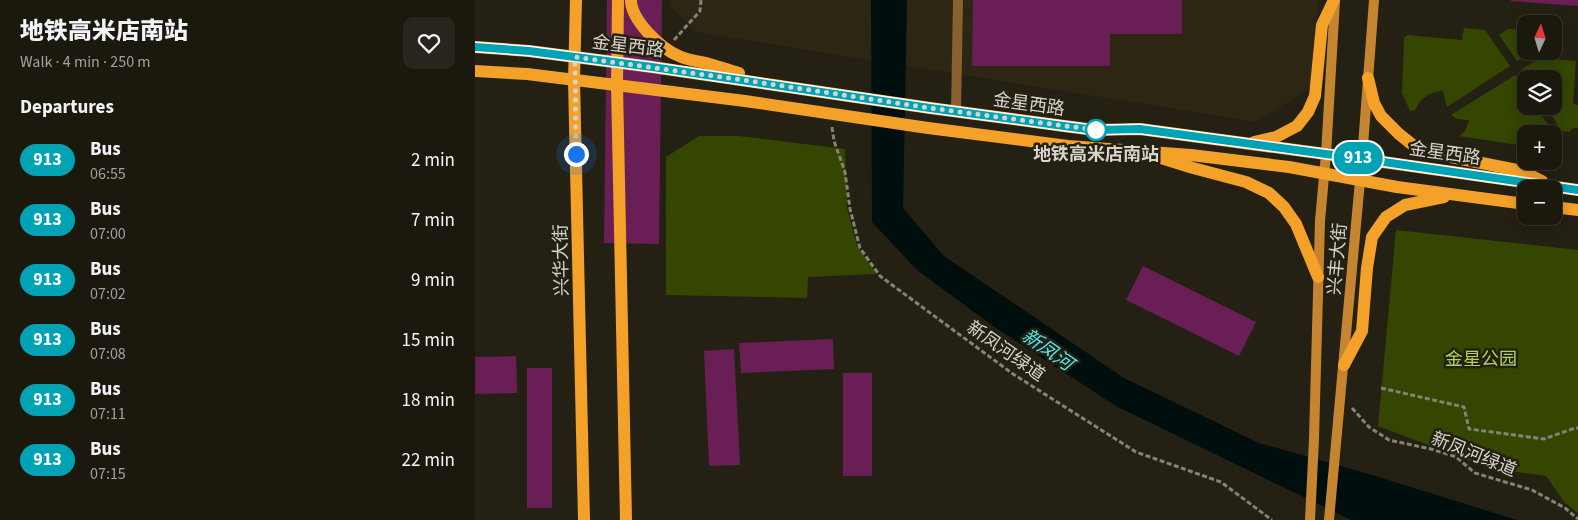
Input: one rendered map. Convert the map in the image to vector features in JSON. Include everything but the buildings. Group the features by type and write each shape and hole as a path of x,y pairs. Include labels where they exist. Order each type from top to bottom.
{"main road":[{"name":"兴华大街","path":"576,0 575,80 584,520"},
{"path":"618,0 617,86 626,520"},
{"path":"631,0 631,6 638,20 653,37 679,56 708,63 769,84"},
{"path":"1247,143 1276,136 1297,126 1308,112 1315,96 1323,25 1334,0"},
{"name":"兴丰大街","path":"1310,520 1320,221 1325,173 1334,0"},
{"name":"兴丰大街","path":"1329,520 1363,159 1374,0"},
{"name":"金星西路","path":"475,47 529,51 617,62 956,112 1095,130 1140,129 1517,181"},
{"name":"金星西路","path":"475,71 527,74 745,101 1067,146 1191,155 1289,167 1397,187 1517,203"},
{"path":"1368,78 1374,103 1381,116 1399,134 1415,146 1436,154 1521,171 1539,180"},
{"path":"1145,152 1193,168 1246,182 1269,192 1296,224 1319,277"},
{"name":"金星西路","path":"1562,188 1578,190"},
{"path":"1343,365 1362,331 1367,268 1372,237 1381,224 1386,217 1405,205 1430,199 1461,195"},
{"path":"1562,208 1578,210"}],"street":[{"path":"956,112 958,0"}],"path":[{"path":"667,48 700,11 701,0"},
{"name":"新凤河绿道","path":"830,114 834,141 845,172 850,209 860,248 880,276 1013,374 1136,452 1221,482 1272,520"},
{"path":"1381,388 1464,407 1469,429 1544,439 1578,428"},
{"name":"新凤河绿道","path":"1341,394 1369,427 1389,440 1431,449 1456,457 1475,473 1532,490 1565,508 1578,519"}],"shaded area":[{"path":"671,0 1318,0 1312,87 1256,122 695,32 671,7"}],"green space":[{"path":"1464,28 1485,30 1510,66 1447,107 1443,91 1439,91 1426,96 1415,110 1410,111 1402,93 1404,38 1407,35 1462,40"},
{"path":"1508,29 1517,30 1517,60 1519,60 1517,61 1499,35"},
{"path":"1537,60 1576,61 1573,104 1578,105 1578,128 1573,128 1569,132 1562,131 1562,125 1557,125 1551,115 1562,115 1562,70 1522,69"},
{"path":"1515,75 1517,78 1517,115 1541,115 1548,125 1517,125 1517,145 1459,136 1465,131 1469,120 1457,119 1451,115"},
{"path":"699,136 739,136 845,149 847,208 857,246 877,274 808,277 807,298 666,295 666,157"},
{"name":"金星公园","path":"1396,230 1578,250 1578,513 1564,502 1546,476 1489,468 1378,426"}],"water":[{"name":"新凤河","path":"871,0 907,0 903,208 944,256 1124,378 1259,443 1372,475 1517,520 1351,520 1116,406 993,326 917,270 872,222"}],"bus line":[{"name":"913","path":"475,47 529,51 652,67 852,97 1095,130 1140,129 1578,190"}],"place":[{"name":"地铁高米店南站","path":"1096,130"}],"route":[{"path":"576,154 575,57 1096,130"}]}
